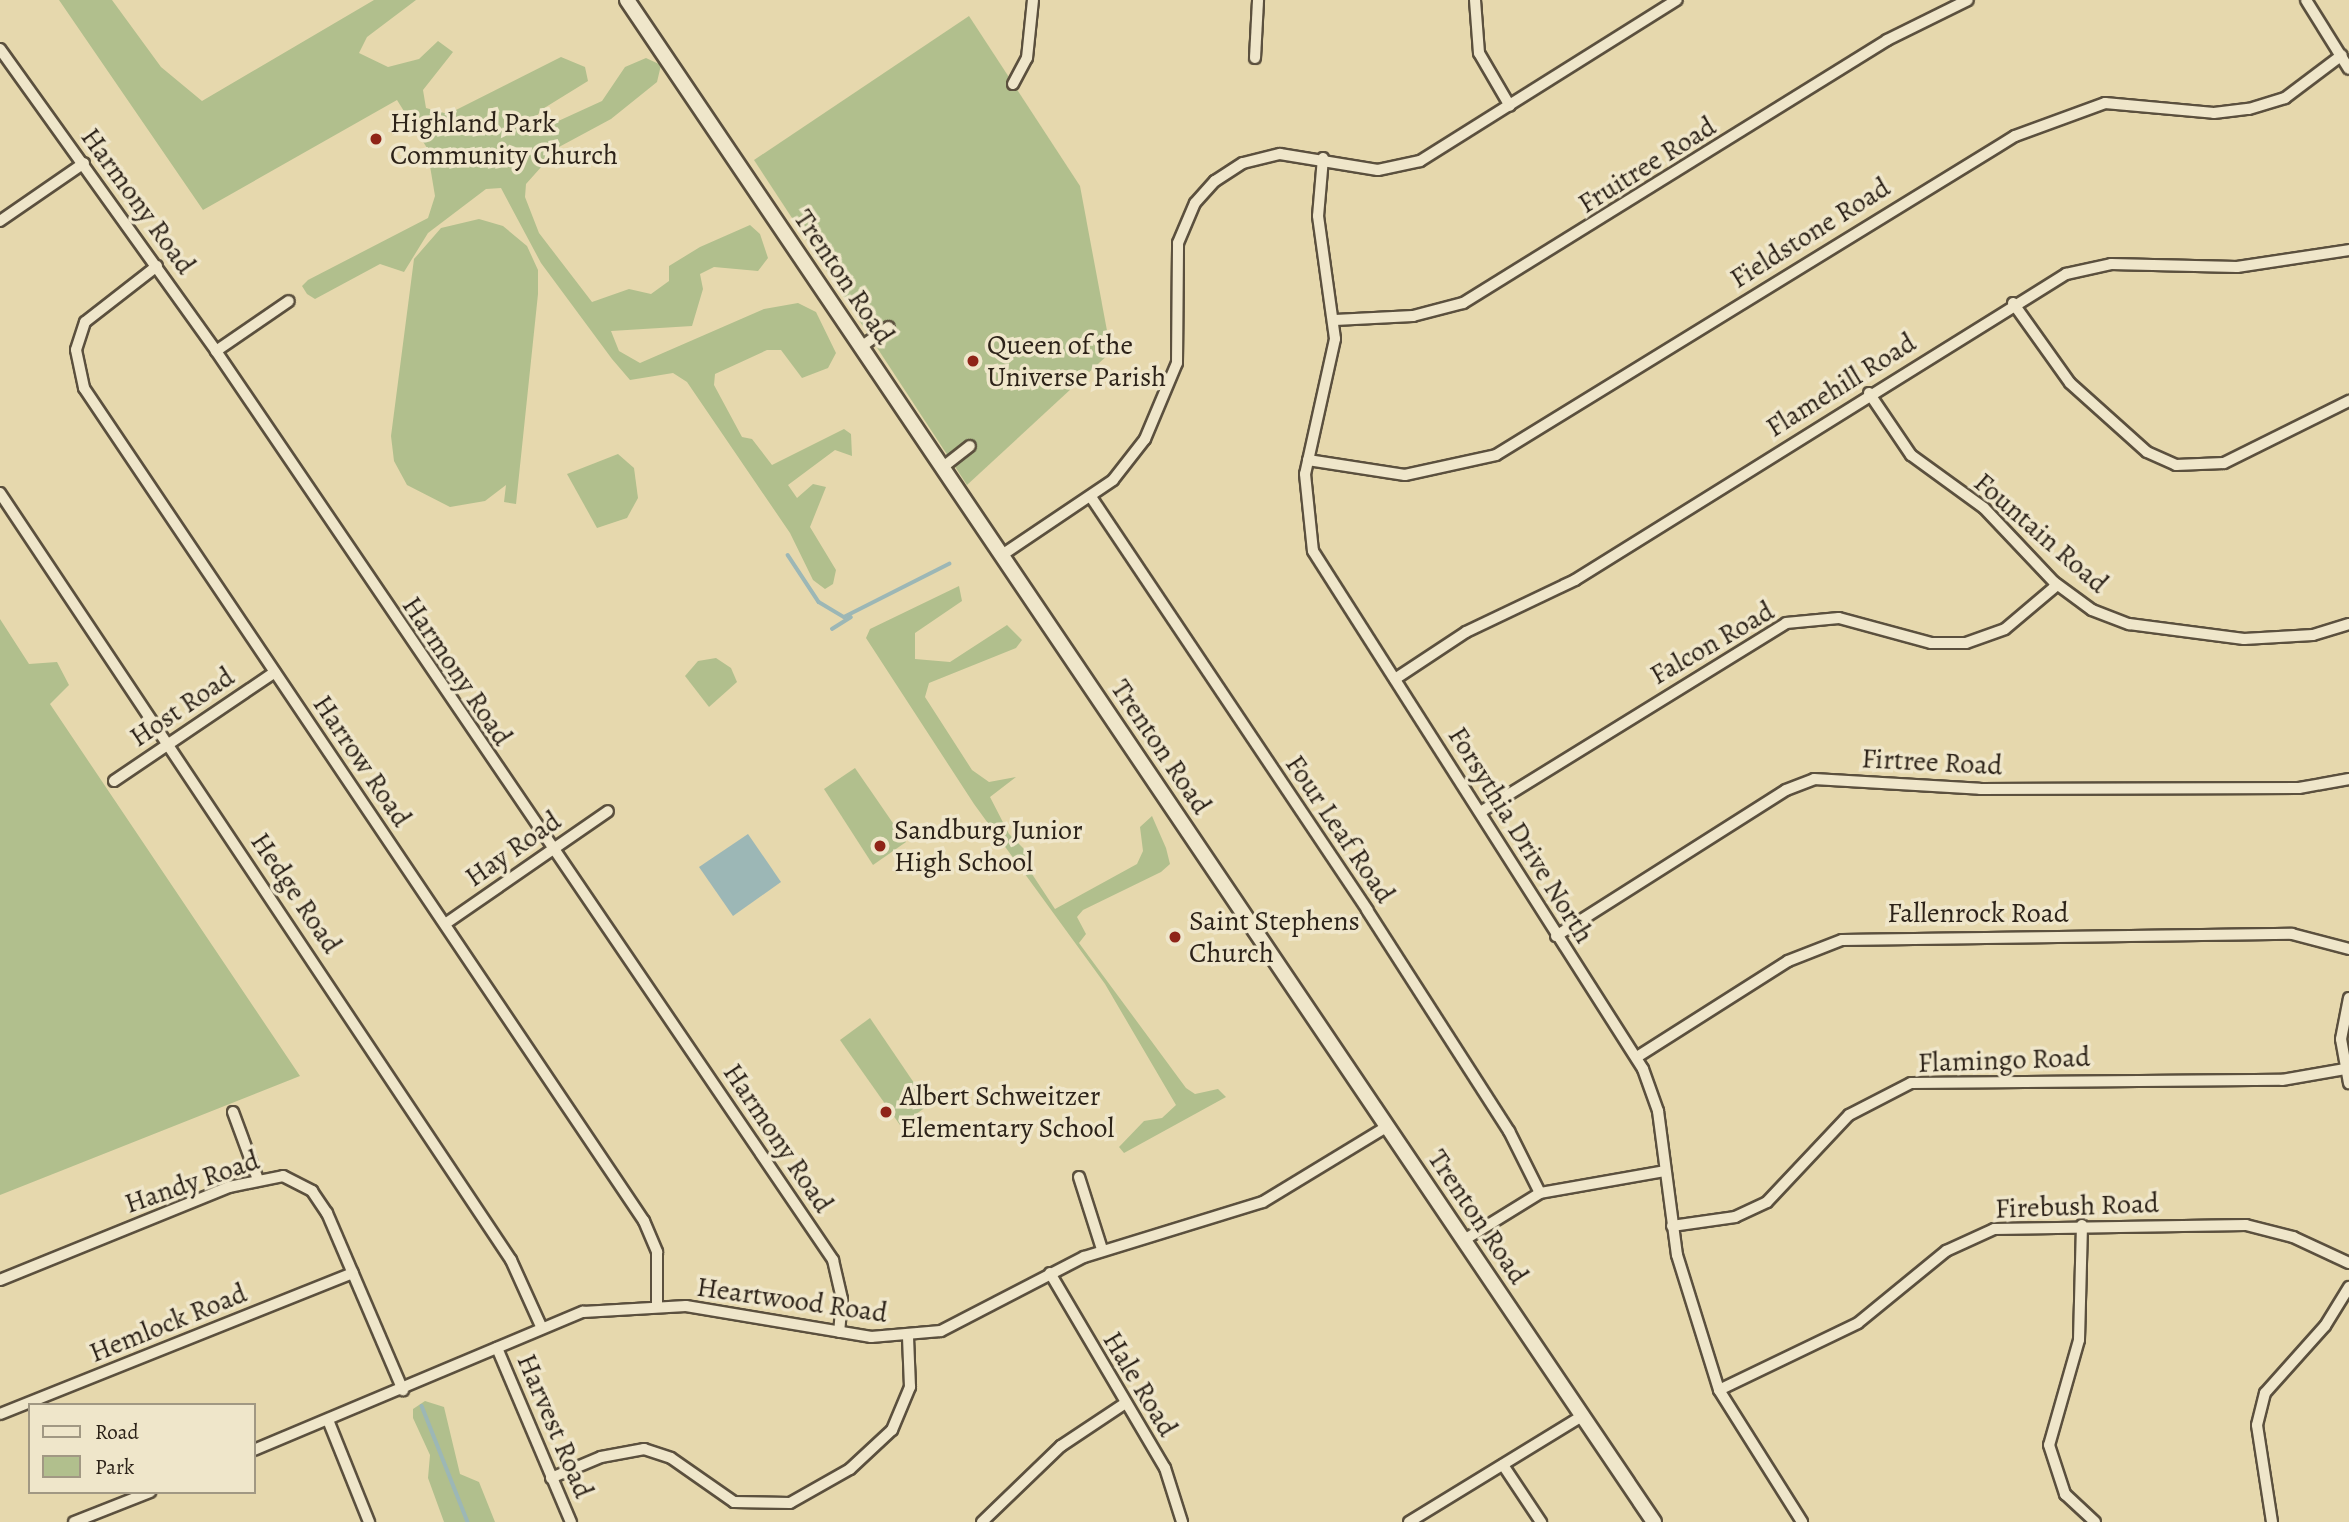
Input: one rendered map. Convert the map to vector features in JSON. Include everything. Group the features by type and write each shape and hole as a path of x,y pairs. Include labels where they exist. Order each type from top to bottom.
{"main road":[{"name":"Trenton Road","path":"627,0 1654,1522"}],"street":[{"path":"1013,84 1027,58 1033,0"},
{"path":"1255,58 1258,0"},
{"path":"1475,0 1479,53 1510,106"},
{"path":"1002,555 1091,496 1132,461 1170,384 1181,336 1178,243 1195,202 1243,163 1280,154 1323,158 1378,170 1405,167 1510,106 1678,0"},
{"name":"Fruitree Road","path":"1335,320 1413,317 1463,303 1888,40 1968,0"},
{"path":"2306,0 2349,69"},
{"name":"Harmony Road","path":"0,49 216,351 833,1260 842,1299 839,1332"},
{"name":"Fieldstone Road","path":"1308,460 1405,475 1496,455 2015,136 2105,103 2214,113 2249,109 2285,97 2342,55"},
{"path":"0,69 10,63"},
{"name":"Forsythia Drive North","path":"1323,158 1319,240 1335,320 1303,497 1312,551 1482,811 1556,936 1637,1058 1658,1111 1672,1226 1718,1390 1802,1522"},
{"path":"0,221 84,163"},
{"name":"Flamehill Road","path":"1395,679 1466,632 1575,580 2013,303 2092,266 2218,268 2349,250"},
{"name":"Harrow Road","path":"157,266 85,322 76,349 79,375 649,1230 657,1252 657,1305"},
{"path":"216,351 289,301"},
{"path":"2013,303 2070,383 2147,452 2176,465 2224,463 2349,401"},
{"path":"861,347 889,327"},
{"name":"Fountain Road","path":"1869,393 1911,456 1984,508 2057,585 2092,610 2129,624 2271,640 2349,624"},
{"path":"943,467 970,446"},
{"name":"Hedge Road","path":"0,493 511,1259 541,1326"},
{"name":"Four Leaf Road","path":"1091,496 1367,910 1509,1131 1540,1193"},
{"name":"Falcon Road","path":"1482,811 1779,626 1839,618 1931,643 1966,643 2005,629 2057,585"},
{"name":"Host Road","path":"114,781 275,672"},
{"name":"Firtree Road","path":"1556,936 1786,790 1814,779 2022,789 2300,788 2349,779"},
{"name":"Hay Road","path":"445,924 608,810"},
{"name":"Fallenrock Road","path":"1637,1058 1788,961 1842,940 2292,934 2349,948"},
{"path":"2349,998 2340,1039 2349,1083"},
{"name":"Flamingo Road","path":"1672,1226 1735,1217 1767,1202 1849,1115 1911,1083 2282,1080 2345,1069"},
{"path":"233,1112 257,1177"},
{"name":"Heartwood Road","path":"256,1449 403,1390 541,1326 583,1312 657,1305 839,1332 908,1338 957,1324 1050,1273 1102,1249 1263,1202 1388,1126"},
{"path":"1464,1240 1540,1193 1665,1171"},
{"name":"Handy Road","path":"0,1280 257,1177 284,1176 312,1191 353,1273 403,1390"},
{"path":"1079,1177 1102,1249"},
{"path":"2082,1225 2079,1340 2049,1445 2065,1494 2095,1522"},
{"name":"Firebush Road","path":"1718,1390 1858,1323 1964,1240 2010,1226 2246,1225 2349,1263"},
{"name":"Hemlock Road","path":"0,1414 353,1273"},
{"name":"Hale Road","path":"1050,1273 1124,1404 1165,1468 1182,1522"},
{"path":"2272,1522 2257,1424 2265,1393 2325,1326 2349,1287"},
{"path":"551,1478 601,1457 644,1449 671,1458 734,1502 790,1503 850,1468 892,1430 910,1387 908,1338"},
{"name":"Harvest Road","path":"497,1348 572,1522"},
{"path":"982,1522 1062,1446 1124,1404"},
{"path":"1409,1522 1582,1416"},
{"path":"328,1420 369,1522"},
{"path":"1503,1465 1541,1522"},
{"path":"74,1522 145,1494"}],"green space":[{"path":"59,0 112,0 161,67 202,101 374,0 416,0 367,37 359,53 388,67 419,59 438,41 453,52 423,90 426,108 448,114 561,57 585,67 588,81 541,110 535,119 543,128 602,101 625,67 646,58 661,65 657,82 611,119 559,147 526,184 525,197 539,233 592,302 629,289 651,294 669,281 669,266 700,247 750,225 760,234 768,258 758,271 714,267 700,274 703,289 692,326 611,331 619,351 640,363 764,309 798,303 816,312 836,353 828,368 802,378 781,350 767,350 715,374 714,385 742,437 752,439 772,465 844,429 851,434 852,456 835,450 788,485 797,498 813,484 826,487 810,527 836,570 833,584 825,589 813,580 790,533 687,382 673,373 630,380 612,359 541,263 501,188 486,189 428,233 404,272 380,264 315,299 307,294 302,286 308,280 428,218 435,196 427,148 397,100 203,210"},
{"path":"969,16 1080,186 1111,352 967,485 754,160"},
{"path":"479,219 503,226 527,246 538,270 538,294 516,504 504,502 506,485 485,501 450,507 407,485 394,461 391,436 414,259 441,228"},
{"path":"618,454 634,468 638,498 627,518 597,528 567,474"},
{"path":"959,586 962,601 915,633 915,659 950,662 1007,625 1022,640 1016,648 929,683 925,697 972,770 989,782 1016,777 990,797 1009,834 1034,859 1032,874 1055,909 1137,864 1143,851 1140,827 1152,816 1166,848 1170,864 1161,872 1083,910 1077,917 1086,934 1079,943 1186,1088 1195,1094 1218,1089 1226,1097 1124,1153 1119,1147 1144,1121 1162,1118 1176,1105 1105,984 974,804 866,638 870,629"},
{"path":"0,619 29,664 57,662 69,685 50,704 300,1076 0,1195"},
{"path":"716,658 731,668 737,682 709,707 685,676 698,661"},
{"path":"855,768 906,842 873,865 824,789"},
{"path":"870,1018 929,1105 900,1125 840,1040"},
{"path":"425,1401 444,1407 460,1474 479,1482 495,1522 444,1522 428,1478 430,1455 413,1418 413,1409"}],"water":[{"path":"748,834 781,882 733,916 699,867"}],"waterway":[{"path":"788,555 819,602 844,617 949,564"},
{"path":"832,629 851,617"},
{"path":"422,1406 468,1522"}],"place":[{"name":"Highland Park Community Church","path":"376,139"},
{"name":"Queen of the Universe Parish","path":"973,361"},
{"name":"Sandburg Junior High School","path":"880,846"},
{"name":"Saint Stephens Church","path":"1175,937"},
{"name":"Albert Schweitzer Elementary School","path":"886,1112"}]}
